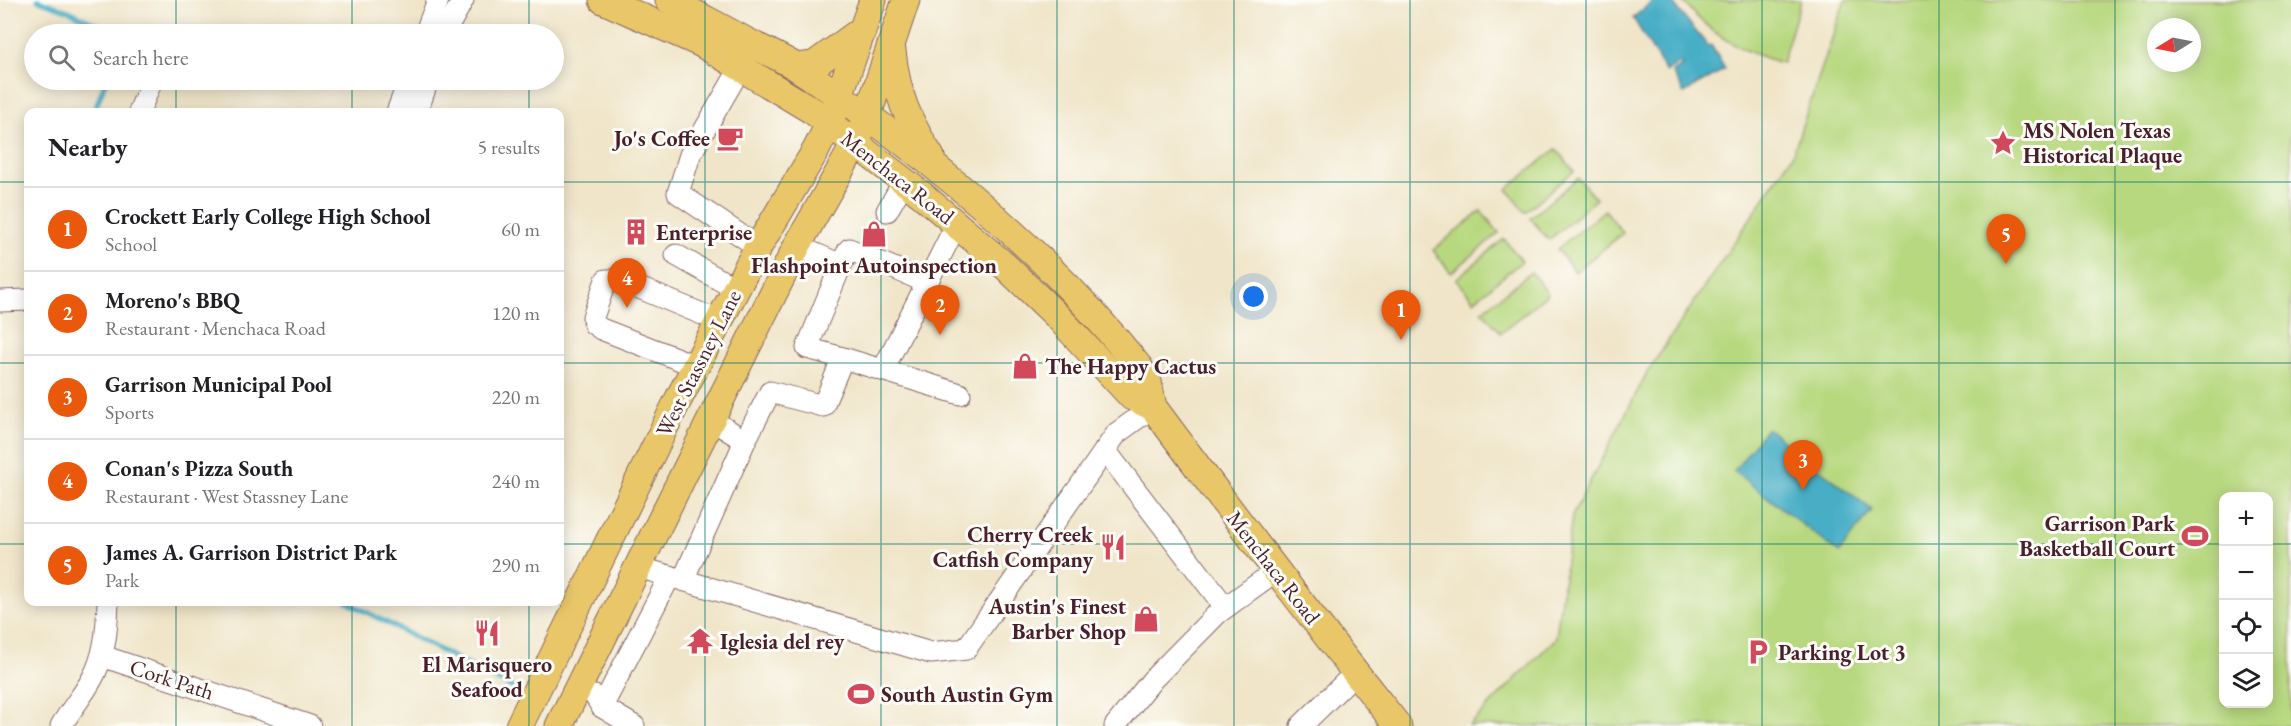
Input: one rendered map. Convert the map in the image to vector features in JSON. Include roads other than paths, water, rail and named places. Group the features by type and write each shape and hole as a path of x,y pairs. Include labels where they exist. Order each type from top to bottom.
{"main road":[{"name":"Menchaca Road","path":"603,0 680,33 798,100 957,223 1033,292 1132,397 1153,407"},
{"name":"Menchaca Road","path":"669,0 796,67 840,96 985,208 1071,287 1139,368 1148,382 1153,407 1244,530 1398,726"},
{"name":"West Stassney Lane","path":"519,726 719,321 758,247 829,124 873,0"},
{"name":"West Stassney Lane","path":"559,726 797,246 855,144 867,117 906,0"},
{"path":"796,67 814,65 862,30"},
{"path":"891,44 894,75 902,104 917,135 939,171"},
{"path":"696,366 726,392"},
{"path":"591,579 623,596"}],"street":[{"path":"429,24 438,0"},
{"path":"450,24 463,0"},
{"path":"741,67 690,155 678,193 758,247"},
{"path":"141,108 148,90"},
{"path":"398,108 405,90"},
{"path":"418,108 425,90"},
{"path":"886,212 904,181"},
{"path":"883,370 957,223"},
{"path":"797,246 841,265"},
{"path":"926,282 849,249 807,348 960,394"},
{"path":"676,255 736,289"},
{"path":"696,366 601,329 594,324 593,317 606,280 620,279 719,321"},
{"path":"0,301 24,300"},
{"path":"602,707 676,578 770,392 823,406 843,358"},
{"path":"638,567 931,653 966,649 1117,433 1153,407"},
{"path":"712,420 745,441"},
{"path":"1105,450 1225,607"},
{"path":"1115,726 1153,679 1225,607 1277,570"},
{"path":"61,726 96,672 102,656 108,606"},
{"name":"Cork Path","path":"102,656 284,721 310,726"},
{"path":"1301,726 1356,673"},
{"path":"581,684 591,689 602,707 634,726"}],"water":[{"path":"1654,0 1670,0 1708,46 1711,45 1725,69 1684,93 1672,72 1682,66 1680,63 1666,72 1633,18"},
{"path":"1767,428 1872,510 1839,553 1734,471"}],"waterway":[{"path":"38,0 96,24"},
{"path":"96,108 102,90"},
{"path":"355,606 513,688"}],"place":[{"name":"Jo's Coffee","path":"730,138"},
{"name":"MS Nolen Texas Historical Plaque","path":"2003,143"},
{"name":"Enterprise","path":"636,232"},
{"name":"Flashpoint Autoinspection","path":"874,234"},
{"name":"James A. Garrison District Park","path":"2006,264"},
{"name":"Conan's Pizza South","path":"627,308"},
{"name":"Moreno's BBQ","path":"940,335"},
{"name":"Crockett Early College High School","path":"1401,340"},
{"name":"The Happy Cactus","path":"1025,366"},
{"name":"Garrison Municipal Pool","path":"1803,490"},
{"name":"Garrison Park Basketball Court","path":"2195,536"},
{"name":"Cherry Creek Catfish Company","path":"1113,547"},
{"name":"Austin's Finest Barber Shop","path":"1146,619"},
{"name":"El Marisquero Seafood","path":"487,633"},
{"name":"Iglesia del rey","path":"700,641"},
{"name":"Parking Lot 3","path":"1758,652"},
{"name":"South Austin Gym","path":"861,694"}]}
